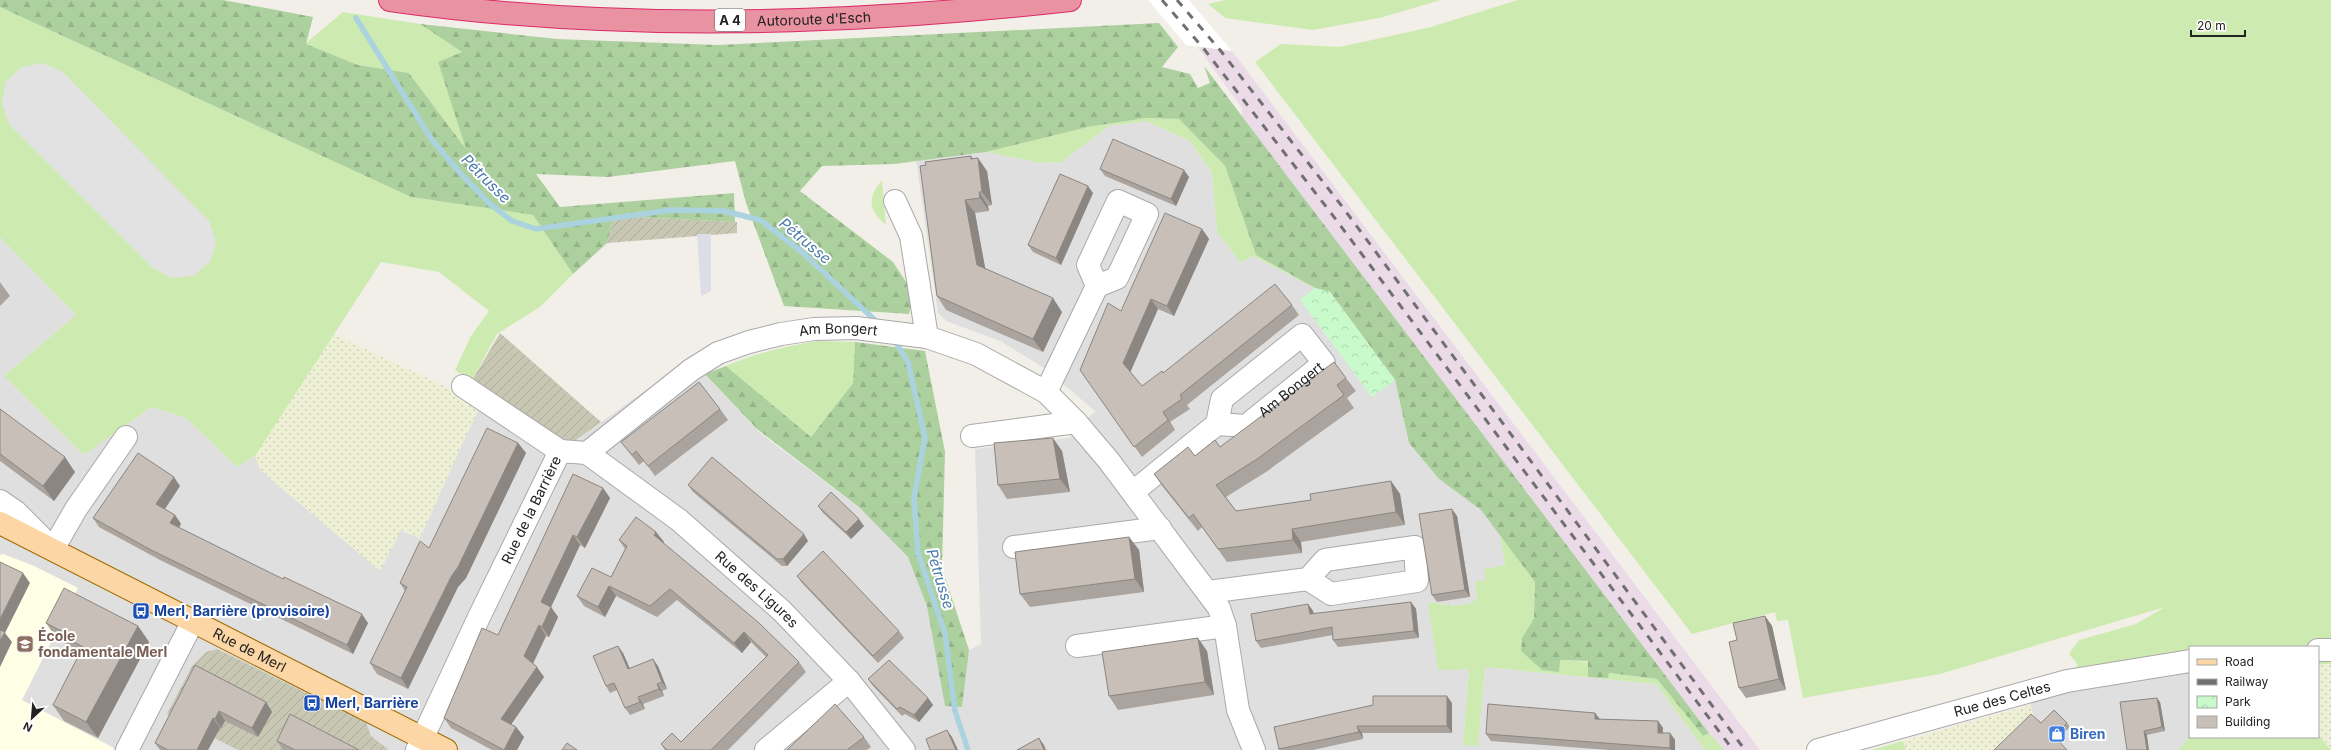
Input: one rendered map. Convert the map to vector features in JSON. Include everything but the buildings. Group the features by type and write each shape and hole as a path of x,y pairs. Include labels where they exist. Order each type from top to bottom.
{"highway":[{"name":"Autoroute d'Esch","path":"390,0 504,13 651,20 816,20 906,16 1070,0"}],"main road":[{"name":"Rue de Merl","path":"0,523 193,621 420,744 446,750"},
{"name":"Rue de Merl","path":"0,536 53,549"}],"street":[{"path":"895,201 911,236 928,337"},
{"path":"1046,392 1097,286"},
{"name":"Am Bongert","path":"587,453 691,370 718,353 750,342 781,334 808,330 856,328 904,332 928,337 976,354 1046,392 1076,422 1133,492 1208,592 1219,608 1224,626 1238,710 1254,750"},
{"name":"Am Bongert","path":"1302,334 1324,363 1246,426 1217,424 1222,400 1302,334"},
{"path":"463,386 560,451"},
{"path":"972,436 1076,422"},
{"path":"1133,492 1217,424"},
{"path":"53,549 76,509 126,437"},
{"name":"Rue de la Barrière","path":"420,744 480,615 560,451 587,453"},
{"name":"Rue des Ligures","path":"587,453 680,520 782,611 849,681 904,750"},
{"name":"Rue de Merl","path":"0,501 16,512 53,549"},
{"path":"1014,547 1160,528"},
{"path":"1208,592 1308,579"},
{"path":"128,750 193,621"},
{"path":"1077,646 1224,626"},
{"path":"2319,650 2331,650"},
{"name":"Rue des Celtes","path":"1818,750 2067,681 2189,661"},
{"path":"766,750 849,681"}],"shaded area":[{"path":"1197,46 1232,51 1760,750 1725,750 1709,733 1242,116 1242,108"},
{"path":"43,63 63,72 209,221 216,242 210,262 193,276 171,278 152,267 9,124 2,103 6,82 22,67"},
{"path":"1146,121 1190,141 1212,173 1217,232 1241,263 1253,256 1315,288 1330,292 1395,380 1409,443 1439,479 1481,510 1500,534 1505,565 1486,580 1472,604 1455,606 1429,602 1469,669 1463,745 1478,745 1485,667 1656,684 1705,750 0,750 0,237 76,315 5,375 84,455 151,407 186,418 237,467 255,456 261,471 419,538 481,403 489,391 572,443 674,370 689,357 760,433 915,550 958,656 981,644 975,449 1069,438 1095,411 1044,368 1000,341 946,321 938,313 916,161 986,152 1041,163 1060,162 1109,126"},
{"path":"614,216 737,222 737,233 607,243"},
{"path":"697,234 711,234 711,291 701,296"},
{"path":"500,333 601,422 572,443 548,431 471,382"},
{"path":"333,334 481,403 420,538 401,530 380,571 261,471 255,456"},
{"path":"553,484 558,487 512,583 507,581"},
{"name":"École fondamentale Merl","path":"3,554 34,566 78,588 22,700 114,748 113,750 0,750 0,555"},
{"path":"462,626 467,628 437,690 432,687"},
{"path":"217,649 366,722 371,736 389,750 238,750 167,714 192,666 206,652"},
{"path":"2189,661 2189,738 2178,750 2066,750 2034,718 2027,691"},
{"path":"2319,664 2331,664 2331,748 2319,735"},
{"path":"2030,705 2034,718 2066,750 1906,750 1903,741"}],"green space":[{"path":"0,0 223,0 313,17 306,44 358,65 409,73 466,149 438,62 462,52 420,24 557,39 718,45 1159,23 1178,47 1162,67 1190,74 1198,88 1210,83 1204,66 1709,733 1703,736 1657,679 1609,673 1608,678 1588,677 1588,661 1560,660 1559,672 1542,670 1521,651 1522,638 1534,618 1535,582 1481,510 1439,479 1409,443 1395,380 1330,292 1315,288 1256,255 1225,166 1179,119 1146,118 1088,127 986,152 894,164 822,166 800,191 893,262 914,294 909,314 784,306 746,203 735,161 608,177 536,174 560,207 734,193 735,222 614,216 607,243 573,274 533,215 411,197 0,7"},
{"path":"1225,0 1441,0 1379,18 1313,30 1225,18 1208,4"},
{"path":"1518,0 2331,0 2331,664 2319,664 2319,646 2189,646 2189,661 2067,681 2078,665 2069,654 2079,640 2136,624 2165,607 1940,674 1803,698 1788,620 1777,621 1775,612 1692,634 1255,62 1281,44 1340,47 1431,27"},
{"path":"0,7 411,197 533,215 573,274 540,307 497,334 471,382 455,370 471,336 489,311 439,272 381,262 255,456 237,467 186,418 151,407 84,455 4,376 76,315 0,237","holes":["22,67 2,103 6,82"]},
{"path":"343,12 420,24 462,52 438,62 467,150 409,73 358,65 305,44"},
{"path":"1146,118 1179,119 1225,166 1256,255 1315,288 1253,256 1241,263 1217,232 1212,173 1190,141 1146,121 1109,126 1061,162 1041,163 986,152 1088,127"},
{"path":"882,180 886,225 876,214 872,204 874,193"},
{"path":"1315,288 1330,292 1395,380 1372,397 1300,300"},
{"path":"818,341 855,342 853,383 811,437 726,366 772,350"},
{"path":"855,342 925,351 945,452 942,568 969,650 962,707 945,706 927,606 908,557 860,508 757,429 705,374 726,366 811,437 853,383"},
{"path":"1500,534 1535,582 1534,618 1522,638 1521,651 1542,670 1560,660 1588,662 1588,677 1608,673 1657,679 1703,736 1709,733 1725,750 1705,750 1656,684 1485,667 1478,746 1463,745 1469,669 1438,670 1428,602 1455,606 1472,603 1477,597 1475,582 1486,580 1484,569 1505,565"},
{"path":"2319,735 2331,750 2178,750 2189,738 2319,738"},
{"path":"1903,741 1906,750 1871,750"}],"pier":[{"path":"1148,0 1189,0 1232,51 1186,45"}],"waterway":[{"name":"Pétrusse","path":"356,18 432,140 461,174 489,203 512,221 536,229 671,210 724,211 760,220 802,252 878,323"},
{"name":"Pétrusse","path":"894,339 908,362 925,437 914,498 918,553 945,634 955,711 968,750"}],"railway":[{"path":"1162,0 1204,49 1331,213 1733,750"},
{"path":"1177,0 1220,50 1341,205 1745,750"}],"place":[{"name":"Merl, Barrière (provisoire)","path":"141,611"},
{"name":"École fondamentale Merl","path":"25,644"},
{"name":"Merl, Barrière","path":"312,703"},
{"name":"Biren","path":"2057,734"}]}
